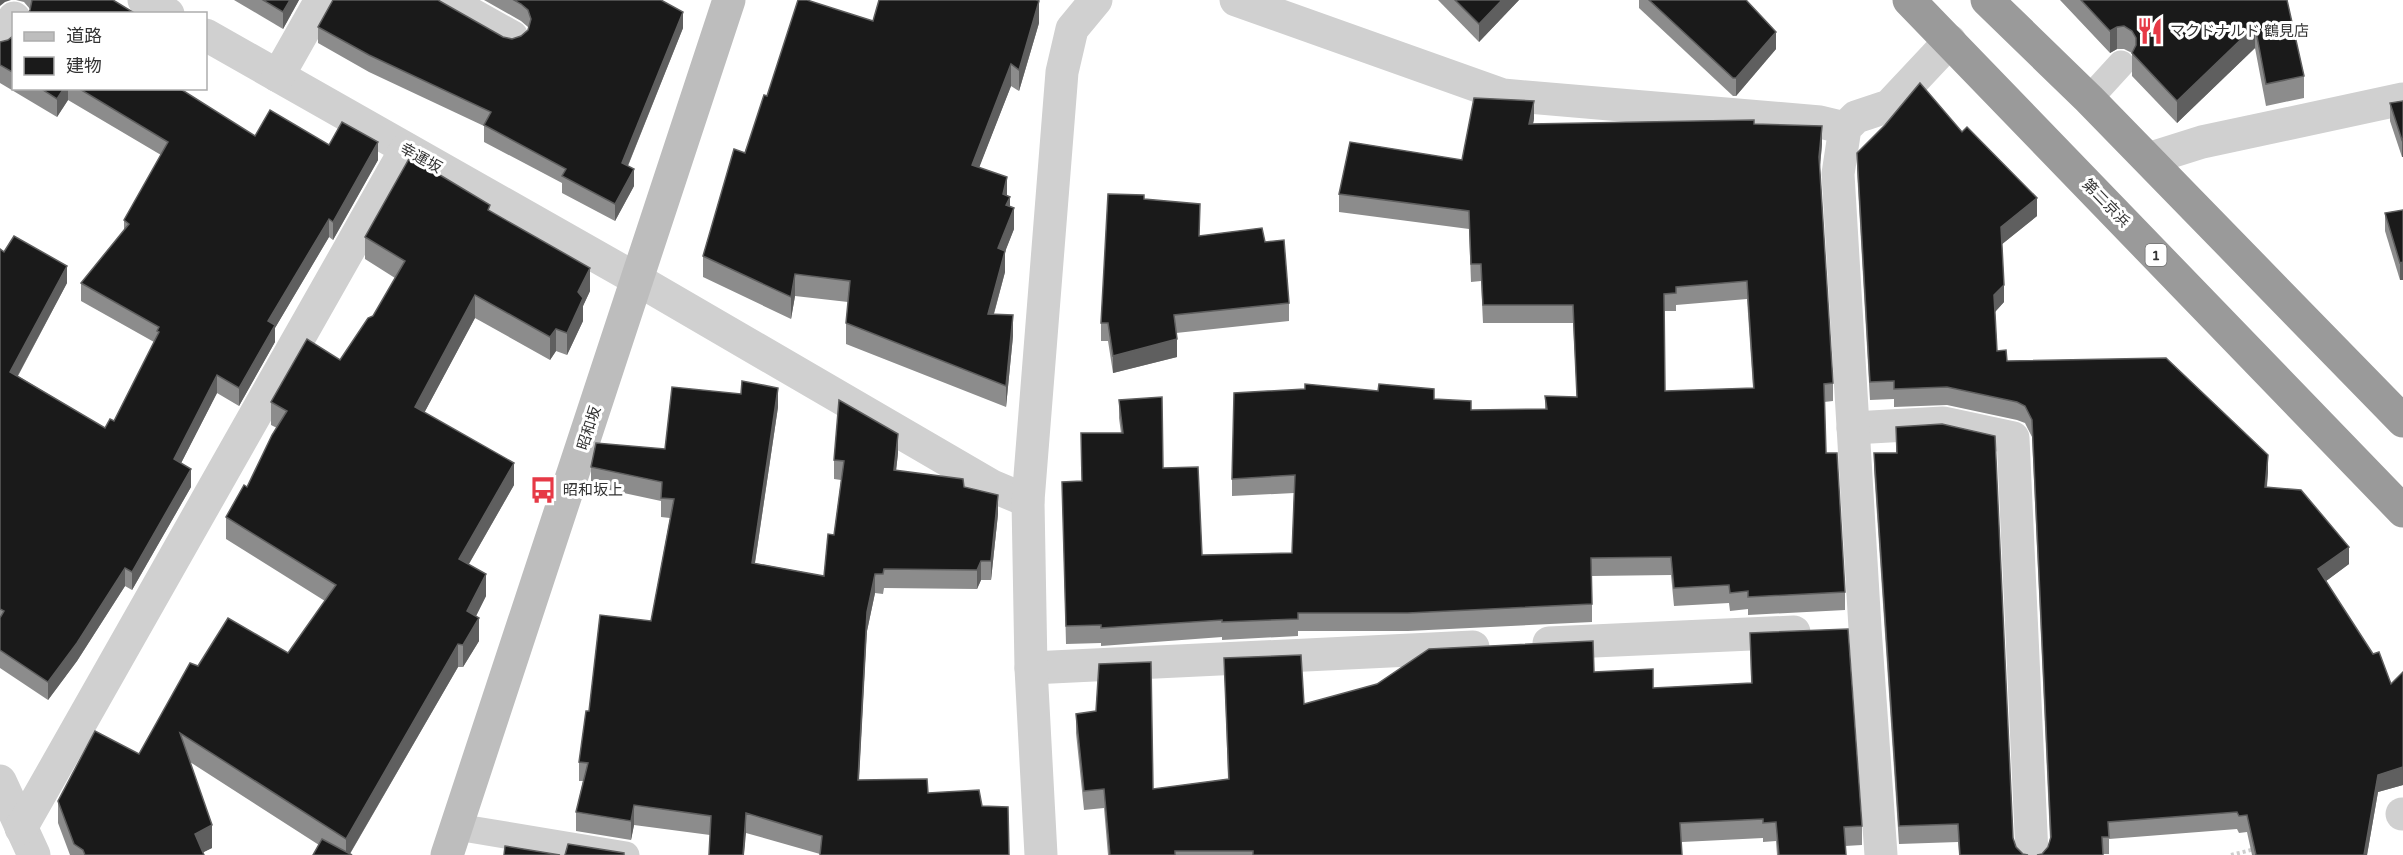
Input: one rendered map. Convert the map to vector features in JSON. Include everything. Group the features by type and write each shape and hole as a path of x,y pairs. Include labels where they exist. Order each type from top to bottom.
{"highway":[{"name":"第二京浜","path":"1909,0 2403,511"},
{"path":"1987,0 2089,99 2403,422"}],"street":[{"path":"144,0 165,12"},
{"path":"278,76 321,0"},
{"path":"446,0 512,37"},
{"name":"昭和坂","path":"452,841 729,0"},
{"path":"1041,855 1032,668 1028,501 1062,72 1072,29 1096,0"},
{"path":"1236,0 1503,95 1820,122 1845,128"},
{"path":"0,41 12,21"},
{"name":"幸運坂","path":"207,36 638,280 992,486 1028,501"},
{"path":"1881,855 1845,629 1853,428 1838,174 1845,128 1856,117 1889,106 1950,41"},
{"path":"2148,159 2202,142 2403,99"},
{"path":"28,841 406,149"},
{"path":"1853,428 1943,423 2013,438 2032,855"},
{"path":"1032,668 1845,629"},
{"path":"0,781 28,841"}],"lane":[{"path":"2089,99 2121,64"},
{"path":"452,841 626,855"}],"path":[{"path":"2231,855 2265,847"}],"building":[{"path":"32,0 113,0 133,12 29,12"},
{"path":"263,0 290,0 283,12"},
{"path":"333,0 438,0 503,37 512,39 528,30 531,19 528,10 514,0 661,0 683,12 622,163 634,169 615,204 562,176 566,169 484,125 491,112 369,55 318,27"},
{"path":"798,0 807,0 873,21 879,0 1039,1 1019,70 1011,64 972,165 1007,177 1003,194 1010,197 1006,205 1014,208 998,248 1005,251 988,314 1013,315 1006,386 846,323 850,281 795,274 791,297 703,256 734,149 745,153 764,95 767,96"},
{"path":"1455,0 1502,0 1479,24"},
{"path":"1649,0 1746,0 1776,32 1736,78 1733,78"},
{"path":"2081,0 2287,0 2304,76 2266,84 2255,26 2177,101 2132,53 2136,45 2136,38 2132,31 2124,26 2110,31"},
{"path":"12,37 12,72 0,65 0,42"},
{"path":"1920,83 1962,132 1967,127 2037,198 2001,227 2004,285 1994,295 1997,351 2006,350 2007,361 2166,358 2268,455 2265,487 2301,490 2349,547 2318,569 2373,654 2379,652 2391,684 2403,672 2403,767 2378,775 2364,855 2256,855 2247,815 2239,816 2237,812 2108,822 2109,837 2102,837 2103,855 2037,855 2042,854 2048,847 2051,837 2032,420 2025,406 2017,402 1947,387 1894,389 1894,381 1870,382 1857,153 1885,125"},
{"path":"43,90 63,90 57,99"},
{"path":"81,90 182,90 255,136 270,110 329,145 342,122 378,142 333,222 329,219 268,321 275,325 239,388 217,375 174,459 191,469 132,572 125,568 77,643 48,682 0,650 0,618 4,611 0,609 0,249 4,252 14,236 67,266 10,372 105,428 110,419 114,421 159,332 157,331 159,327 81,283 129,224 124,220 168,142"},
{"path":"1474,98 1534,101 1529,124 1754,120 1754,124 1822,126 1819,157 1833,383 1824,384 1826,453 1837,453 1845,592 1748,597 1748,591 1730,593 1729,585 1674,588 1671,557 1591,558 1592,604 1408,613 1298,613 1298,619 1222,622 1222,620 1101,628 1101,625 1066,626 1062,482 1082,481 1081,433 1123,433 1119,400 1162,397 1163,468 1198,467 1202,555 1292,553 1295,475 1232,479 1234,393 1305,389 1305,384 1378,391 1379,384 1434,389 1434,399 1471,401 1471,410 1547,409 1545,396 1577,397 1573,305 1483,305 1481,264 1471,264 1469,211 1339,194 1350,142 1462,160","holes":["1747,281 1754,388 1665,391 1664,294 1676,293 1676,287"]},
{"path":"2403,101 2403,139 2402,140 2390,103"},
{"path":"410,157 490,205 488,210 590,268 578,292 583,298 567,333 556,329 550,337 475,295 415,407 514,463 459,559 486,574 467,611 479,618 463,645 458,644 346,839 180,733 212,825 195,834 204,855 85,855 83,850 74,844 58,801 95,731 139,754 190,663 198,666 228,618 288,653 336,585 226,517 244,485 247,487 272,435 287,411 271,402 307,339 340,360 368,318 373,316 405,261 365,237"},
{"path":"1108,194 1144,195 1144,199 1200,204 1199,236 1262,228 1265,242 1284,240 1289,303 1174,315 1177,339 1113,356 1108,323 1101,323"},
{"path":"2403,210 2403,262 2400,263 2385,213"},
{"path":"742,381 778,388 752,563 824,576 828,534 834,535 844,461 834,460 839,400 898,434 894,470 963,479 964,487 998,495 991,561 981,561 977,570 884,569 883,574 875,574 867,612 858,780 927,779 928,793 979,790 982,806 1008,807 1009,855 820,855 822,836 746,813 743,855 709,855 711,816 634,805 631,821 576,812 588,763 579,762 586,711 589,711 600,615 651,621 674,499 661,498 662,482 591,467 596,443 665,449 672,387 741,394"},
{"path":"1942,424 1995,436 2013,838 2016,847 2023,854 2028,855 1960,855 1958,824 1899,826 1874,453 1897,453 1896,427"},
{"path":"1848,629 1862,826 1844,827 1846,855 1779,855 1776,822 1763,823 1763,819 1680,823 1682,855 1253,855 1253,851 1175,851 1175,855 1110,855 1104,789 1084,791 1076,714 1096,711 1099,664 1151,662 1153,789 1229,779 1224,658 1301,655 1304,704 1377,684 1429,649 1593,641 1594,672 1653,669 1653,688 1752,683 1750,633"},
{"path":"322,839 352,855 313,855"},
{"path":"568,844 624,853 624,855 565,855"},
{"path":"505,846 560,855 504,855"}],"place":[{"name":"マクドナルド 鶴見店","path":"2150,31"},
{"name":"昭和坂上","path":"543,490"}]}
